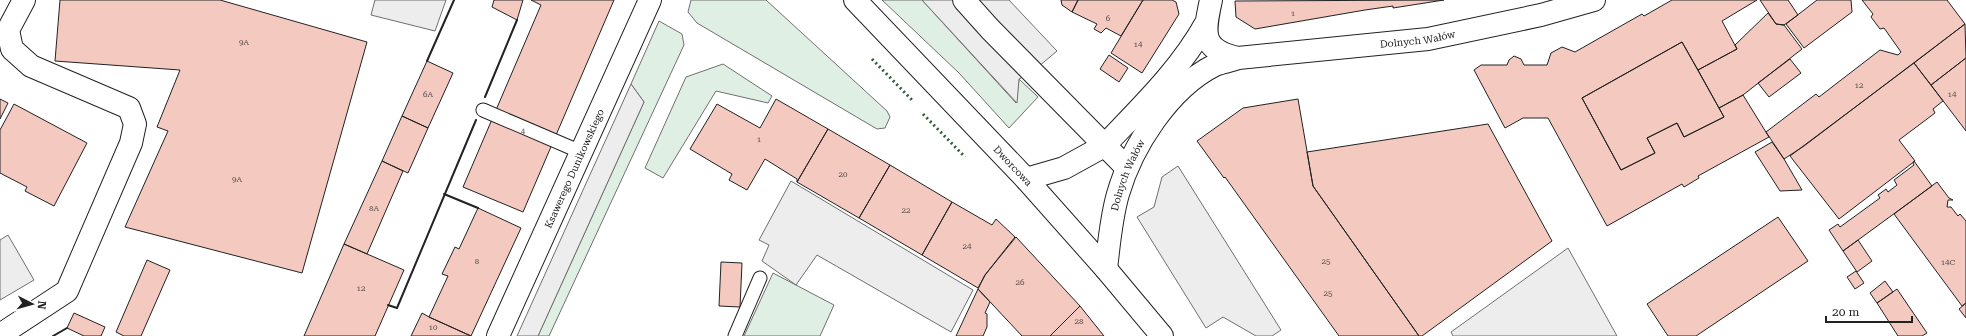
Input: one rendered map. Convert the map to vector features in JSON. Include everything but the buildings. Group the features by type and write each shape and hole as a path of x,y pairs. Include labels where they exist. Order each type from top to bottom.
{"street":[{"path":"0,336 67,291 131,143 135,124 129,108 31,66 12,49 8,30 24,0"},
{"name":"Ksawerego Dunikowskiego","path":"498,336 650,0"},
{"path":"964,0 990,29 1127,168"},
{"path":"1026,179 1064,168 1104,146 1152,96 1181,62 1206,23 1211,0"},
{"name":"Dolnych Wałów","path":"1106,269 1118,195 1127,168 1141,140 1165,105 1196,77 1215,65 1238,58 1428,39 1541,15 1594,0"},
{"name":"Dworcowa","path":"855,1 1026,179 1106,269 1162,336"},
{"name":"Dolnych Wałów","path":"1206,23 1207,37 1213,48 1222,55 1238,58"}],"lane":[{"path":"483,110 581,152"},
{"path":"734,336 760,278"}],"green space":[{"path":"691,0 766,0 887,111 890,117 885,128 877,129 697,23 688,12"},
{"path":"882,0 922,0 1016,103 1019,79 1038,97 1009,128 959,73"},
{"path":"659,21 682,34 684,45 549,336 538,336 644,102 631,84"},
{"path":"723,64 772,96 768,103 716,91 663,178 645,168 686,77"},
{"path":"773,273 834,305 820,336 744,336"}],"shaded area":[{"path":"375,0 446,0 435,31 371,15"},
{"path":"922,0 1009,0 1057,51 1032,72 1019,79 1017,103"},
{"path":"631,84 644,102 538,336 517,336"},
{"path":"1178,166 1281,330 1272,336 1256,336 1223,317 1206,328 1137,217 1154,207 1162,177"},
{"path":"791,181 973,290 951,332 817,255 796,285 762,261 769,245 759,240"},
{"path":"8,235 34,280 0,300 0,240"},
{"path":"1568,248 1617,336 1453,336 1451,332"}],"hedge":[{"path":"872,59 912,100"},
{"path":"923,114 965,157"}],"wall":[{"path":"427,61 454,0"},
{"path":"485,97 517,20"},
{"path":"388,305 397,308 476,120"},
{"path":"444,194 478,208"},
{"path":"53,336 67,328"}]}
